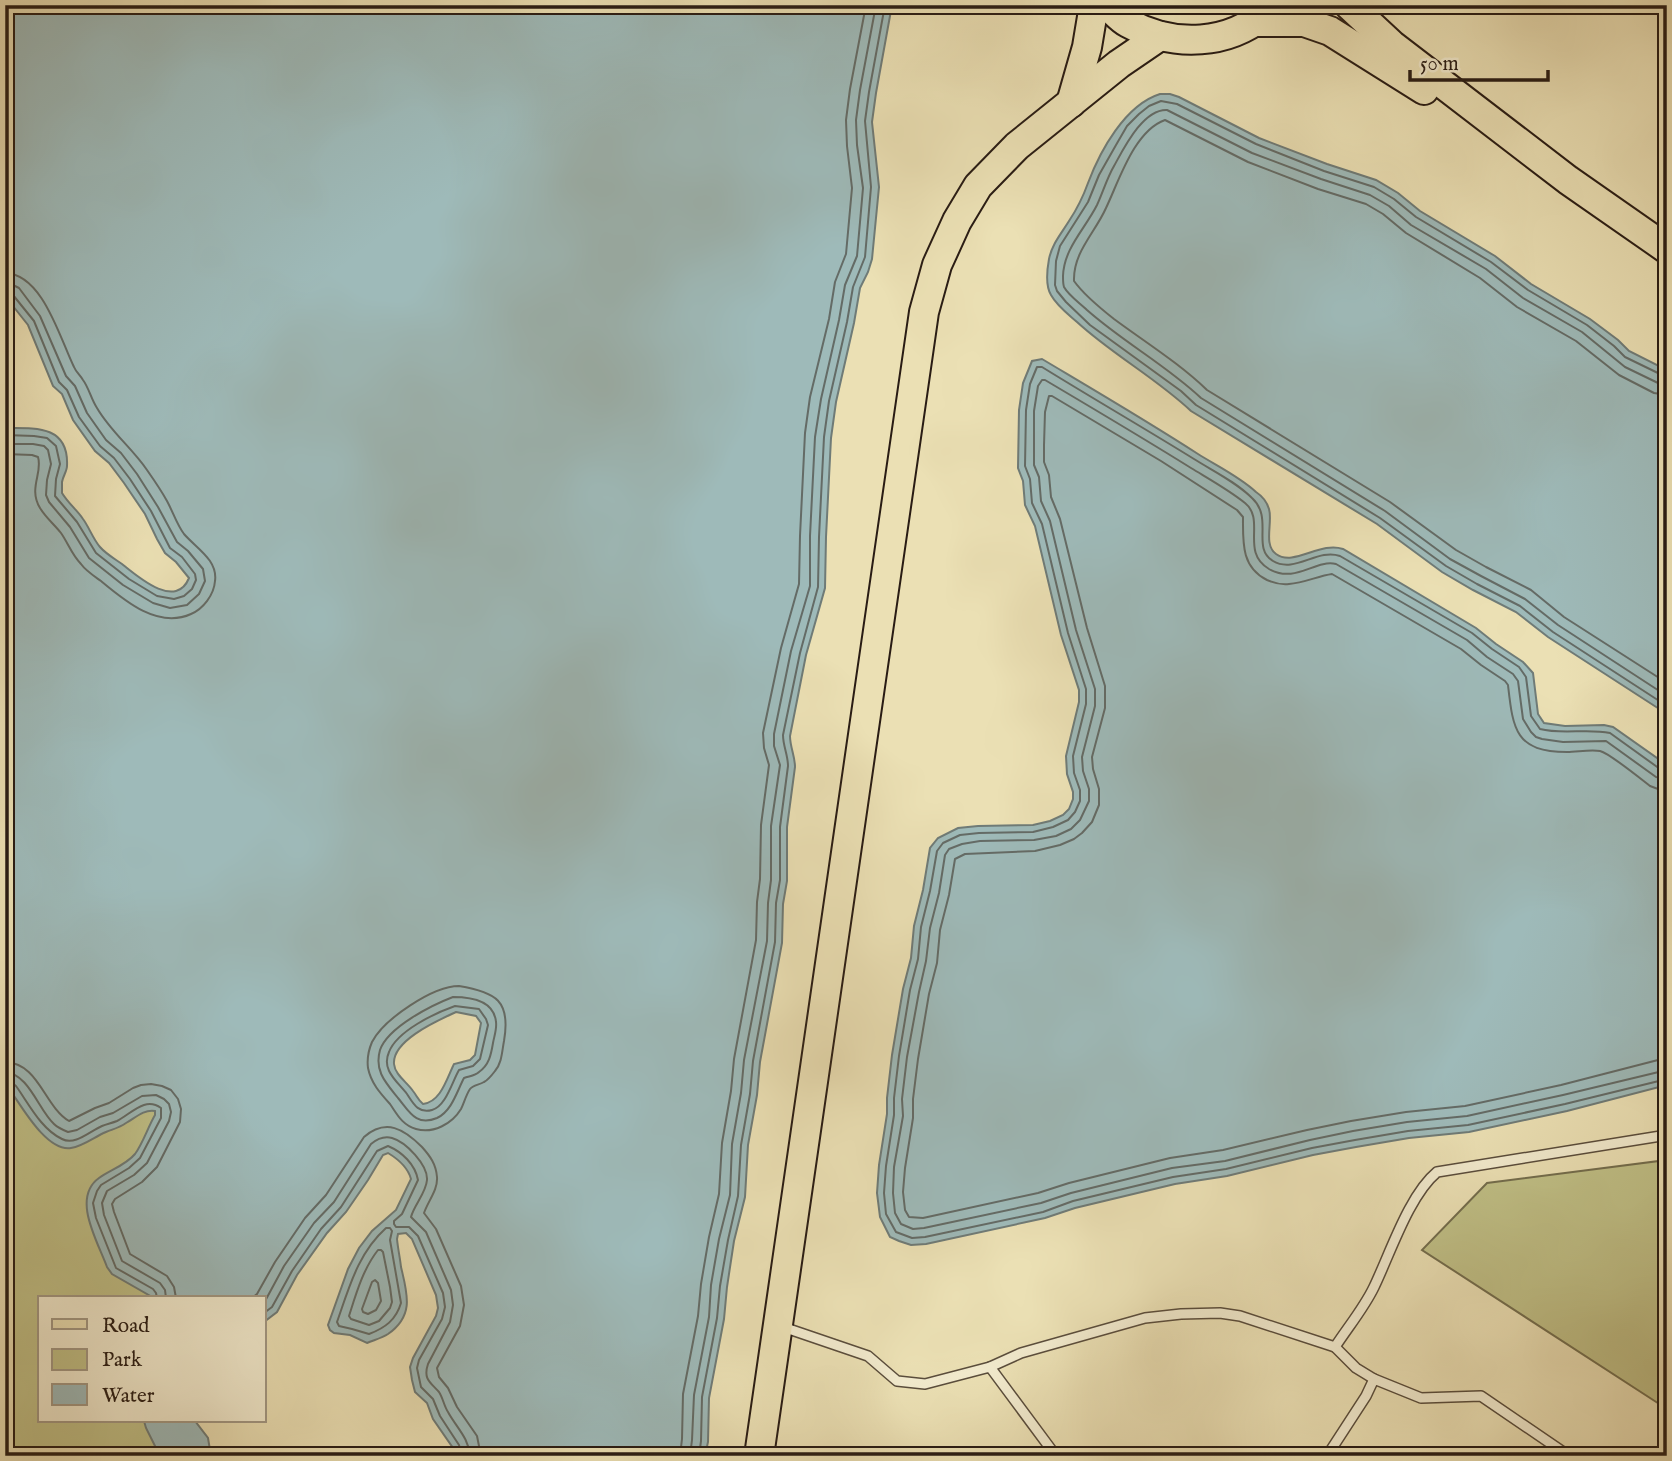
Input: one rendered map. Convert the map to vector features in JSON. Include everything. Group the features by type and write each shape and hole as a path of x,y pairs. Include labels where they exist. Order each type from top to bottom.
{"main road":[{"path":"1071,103 1087,47 1094,5"},
{"path":"1107,5 1126,22 1160,36 1188,40 1211,39 1233,32 1265,14 1304,22 1330,31 1568,180"},
{"path":"1349,5 1392,45 1568,180 1667,249"},
{"path":"759,1456 924,312 937,265 957,221 978,186 1017,146 1119,64 1160,36"}],"lane":[{"path":"1335,1347 1373,1290 1404,1220 1428,1180 1437,1172 1667,1135"},
{"path":"779,1325 868,1356 897,1381 925,1384 990,1367 1021,1353 1145,1318 1220,1313 1240,1316 1335,1347 1356,1368 1421,1398 1481,1396 1569,1456"},
{"path":"990,1367 1056,1456"},
{"path":"1327,1456 1366,1396 1374,1378"}],"green space":[{"path":"5,802 245,1133 200,1296 38,1296 38,1422 164,1422 179,1456 5,1456"},
{"path":"1667,1160 1667,1409 1422,1250 1487,1183"}],"water":[{"path":"5,5 892,5 872,122 879,187 872,259 860,288 836,402 831,438 825,588 806,655 790,736 795,767 787,827 787,881 783,904 782,943 760,1062 748,1145 745,1197 734,1241 724,1319 709,1398 705,1456 455,1456 453,1448 433,1419 427,1403 415,1392 412,1380 410,1367 413,1358 438,1308 436,1295 412,1239 406,1233 398,1234 397,1239 407,1303 406,1311 397,1327 367,1343 350,1335 334,1333 328,1325 348,1269 359,1248 372,1231 396,1210 411,1179 402,1164 388,1153 383,1155 346,1212 327,1233 297,1275 277,1312 266,1320 266,1296 150,1296 112,1274 107,1267 89,1221 87,1197 99,1178 135,1154 155,1111 143,1113 80,1145 62,1147 44,1136 5,1086 5,428 38,429 56,436 62,443 67,466 62,493 105,552 147,583 166,591 183,587 189,578 165,553 145,514 124,483 109,463 95,451 73,420 62,394 53,386 28,325 5,296","holes":["456,1012 476,1016 481,1023 475,1055 470,1060 454,1064 439,1094 423,1104 397,1072 395,1055 400,1047 418,1032"]},
{"path":"1160,94 1179,97 1259,138 1376,180 1420,211 1495,256 1531,284 1590,319 1629,351 1667,370 1667,714 1548,637 1516,612 1442,572 1377,524 1191,411 1091,334 1056,303 1048,287 1050,254 1115,131 1136,108"},
{"path":"1042,359 1243,481 1266,502 1270,514 1270,545 1276,554 1291,558 1325,548 1343,549 1476,628 1523,662 1533,673 1538,714 1544,723 1613,727 1667,765 1667,1085 1567,1111 1469,1132 1356,1147 1227,1176 1175,1184 1045,1218 926,1244 911,1245 890,1237 880,1217 877,1193 879,1165 892,1055 930,848 938,838 958,828 1033,825 1050,821 1063,815 1073,799 1066,756 1079,702 1079,690 1061,635 1035,526 1025,505 1023,481 1018,468 1019,410 1023,383 1032,361"},
{"path":"144,1422 196,1422 208,1438 211,1456 160,1456"}]}
